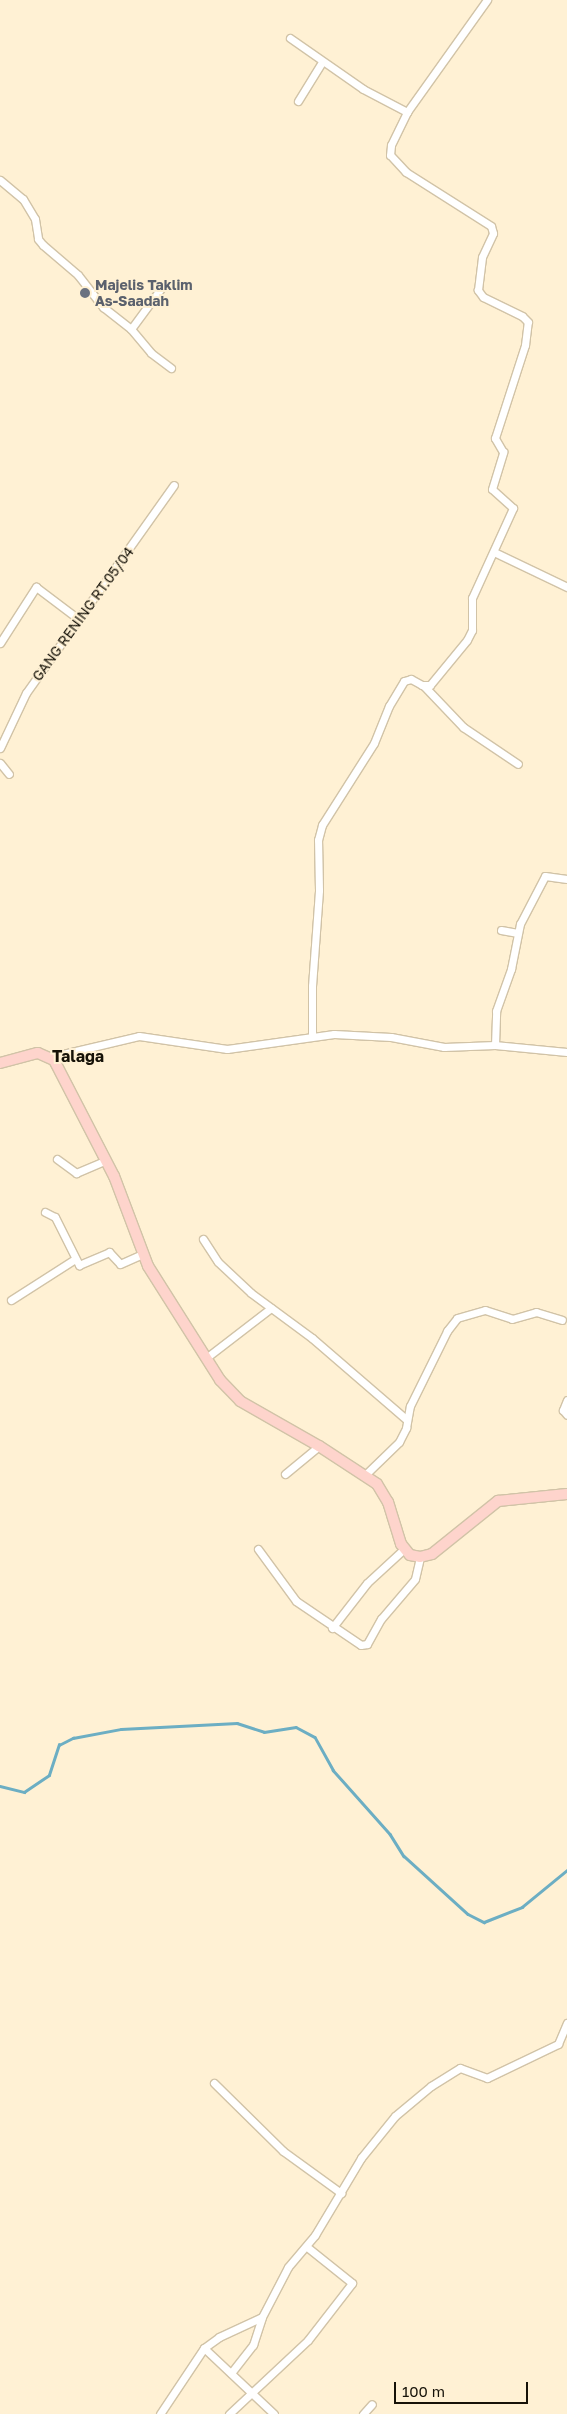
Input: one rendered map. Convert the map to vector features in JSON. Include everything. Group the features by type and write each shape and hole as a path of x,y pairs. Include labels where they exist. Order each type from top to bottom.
{"street":[{"path":"424,686 435,679 470,634 472,598 513,508 492,489 503,452 495,438 525,346 528,322 522,316 483,296 478,290 482,257 493,233 491,226 406,172 390,155 391,144 407,112 486,0"},
{"path":"290,38 363,89 407,112"},
{"path":"298,101 322,62"},
{"path":"0,180 23,199 35,219 38,239 43,245 78,275 103,307 131,329 151,353 171,368"},
{"path":"131,329 162,287"},
{"name":"GANG RENING RT.05/04","path":"0,748 26,693 77,618 143,532 174,485"},
{"path":"494,552 567,587"},
{"path":"0,643 36,587 77,618"},
{"path":"312,1036 320,832 374,743 389,706 404,681 411,679 424,686 463,727 518,764"},
{"path":"0,764 9,774"},
{"path":"495,1045 496,1011 511,969 518,933 545,876 567,879"},
{"path":"501,930 518,933"},
{"path":"0,1063 38,1053 50,1057 139,1036 227,1049 312,1036 383,1036 444,1047 495,1045 567,1052"},
{"path":"50,1057 62,1072 106,1160 142,1254 164,1295 230,1393 366,1474 385,1495 404,1549 413,1556 420,1557 439,1550 498,1501 567,1494"},
{"path":"57,1159 76,1172 106,1160"},
{"path":"45,1212 55,1218 75,1259 82,1265 109,1252 123,1264 142,1254"},
{"path":"203,1239 226,1270 271,1308 312,1338 406,1419"},
{"path":"11,1300 75,1259"},
{"path":"206,1358 271,1308"},
{"path":"366,1474 399,1442 406,1419 447,1331 460,1316 485,1310 516,1319 536,1312 562,1320"},
{"path":"567,1400 563,1408 567,1415"},
{"path":"285,1474 320,1446"},
{"path":"258,1549 296,1601 353,1643 366,1644 381,1619 416,1578 420,1557"},
{"path":"332,1628 367,1583 404,1549"},
{"path":"231,2373 250,2351 262,2317 288,2267 307,2247 378,2135 394,2116 431,2086 460,2068 482,2078 492,2076 558,2044 567,2024"},
{"path":"214,2083 283,2151 341,2193"},
{"path":"229,2414 308,2340 352,2283 307,2247"},
{"path":"160,2414 204,2348 219,2337 262,2317"},
{"path":"204,2348 274,2414"},
{"path":"363,2414 372,2404"}],"waterway":[{"path":"0,1786 24,1792 49,1775 59,1745 73,1738 121,1729 237,1723 264,1732 296,1727 315,1737 333,1770 390,1834 404,1856 468,1914 484,1922 522,1907 567,1870"}],"place":[{"name":"Majelis Taklim As-Saadah","path":"85,293"}],"district":[{"name":"Talaga","path":"78,1056"}]}
